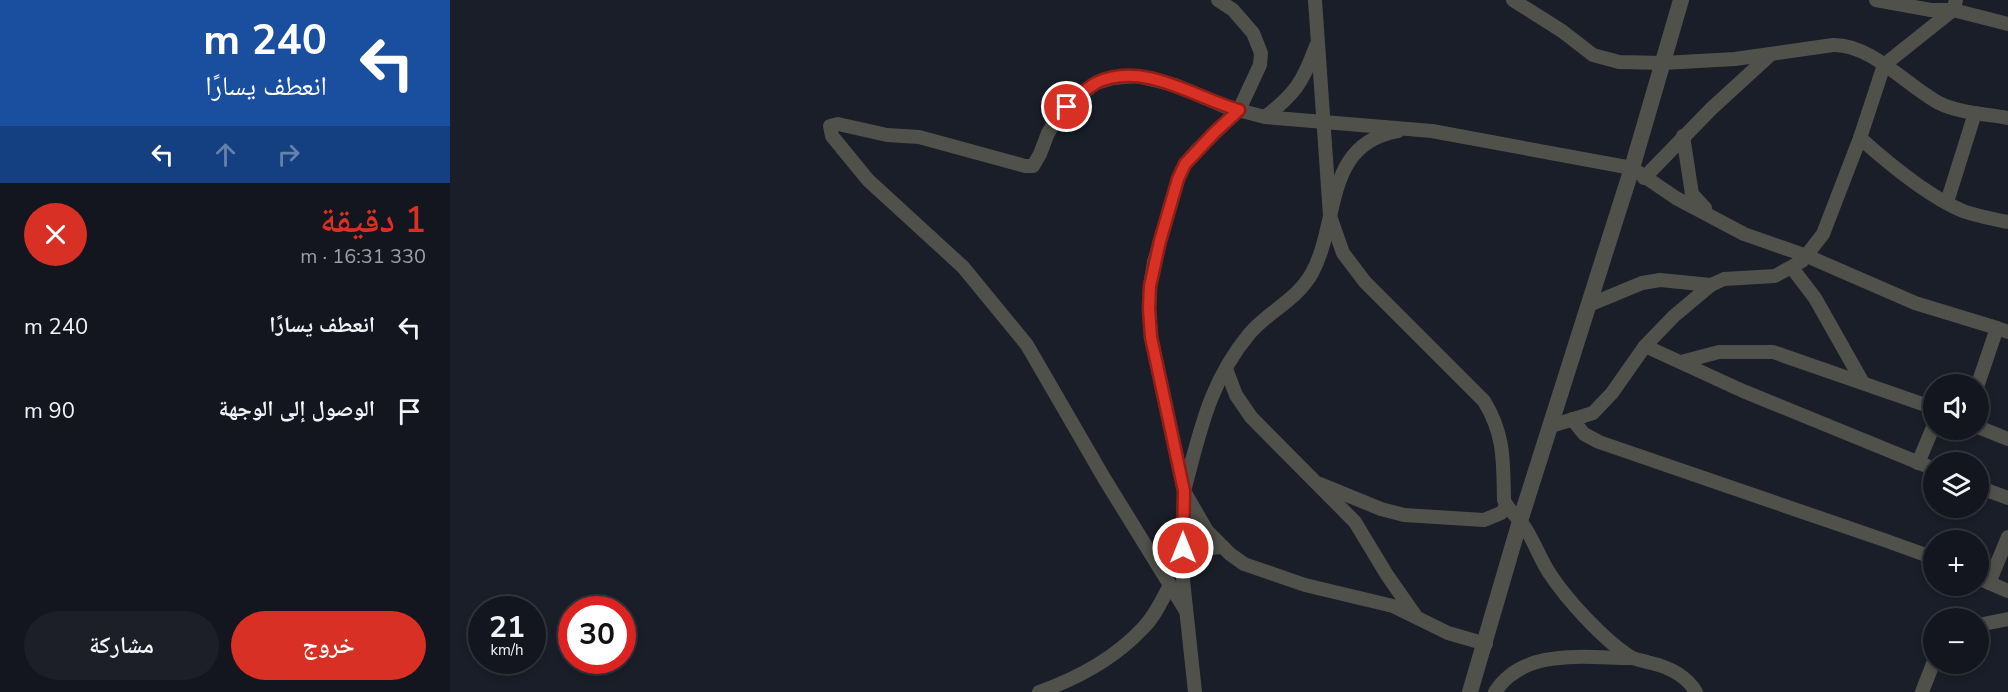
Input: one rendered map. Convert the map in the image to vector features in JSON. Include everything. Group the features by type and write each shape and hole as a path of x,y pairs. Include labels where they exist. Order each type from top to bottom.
{"street":[{"path":"1195,692 1183,567 1184,491 1151,337 1149,309 1150,286 1160,241 1178,179 1185,164 1239,110 1260,65 1261,53 1253,33 1233,10 1218,0"},
{"path":"1315,0 1330,216 1343,253 1357,273 1484,402 1502,442 1506,507 1520,521 1549,573 1563,592 1592,624 1632,658"},
{"path":"1513,0 1562,31 1586,50 1600,58 1619,63 1663,63 1770,55 1839,45 1855,50 1884,65 1940,104 2008,118"},
{"path":"1470,692 1486,644 1486,636 1520,521 1589,305 1638,173 1663,63 1681,0"},
{"path":"1876,0 1931,10 1954,5 2008,24"},
{"path":"1551,426 1597,410 1645,346 1674,316 1711,285 1724,279 1775,276 1792,268 1807,256 1823,234 1860,138 1884,65 1954,5"},
{"path":"1265,117 1287,100 1300,83 1318,41"},
{"path":"1638,173 1683,136 1770,55"},
{"path":"1186,611 1027,345 963,267 868,180 832,136 830,126 838,124 887,135 919,137 1025,166 1033,166 1048,133 1067,107 1096,83 1113,78 1136,76 1156,80 1265,117 1415,129 1638,173 1744,234 1807,256 1915,303 2003,330 1982,374"},
{"path":"1947,202 1976,113"},
{"path":"1415,129 1382,136 1358,150 1344,169 1319,256 1302,288 1289,302 1262,321 1249,334 1212,395 1202,422 1184,491 1207,531 1223,548 1244,564 1305,585 1393,606 1448,633 1486,644"},
{"path":"1683,136 1692,194 1698,203 1723,223"},
{"path":"1860,138 1898,170 1947,202 1975,215 2008,222"},
{"path":"1792,268 1815,298 1863,383"},
{"path":"1589,305 1642,283 1660,280 1711,285"},
{"path":"1645,346 1743,391 1923,465"},
{"path":"1681,362 1719,352 1769,351 1923,404"},
{"path":"1226,369 1236,395 1251,417 1355,522 1416,617"},
{"path":"1572,419 1584,434 1599,442 1923,554"},
{"path":"1989,431 2008,439"},
{"path":"1918,463 1928,440"},
{"path":"1313,481 1381,509 1404,515 1484,520 1501,513 1506,507"},
{"path":"1989,491 2008,498"},
{"path":"1989,572 2008,537"},
{"path":"1183,567 1188,558 1198,551 1223,548"},
{"path":"1989,583 2008,591"},
{"path":"1039,692 1097,665 1133,638 1150,620 1170,585"},
{"path":"1989,623 2008,619"},
{"path":"1495,692 1509,675 1531,662 1553,658 1632,658 1680,674 1696,692"},
{"path":"1922,692 1929,674"}],"route":[{"path":"1067,107 1096,83 1113,78 1136,76 1175,86 1239,110 1185,164 1178,179 1160,241 1150,286 1151,337 1184,491 1183,548"}]}
